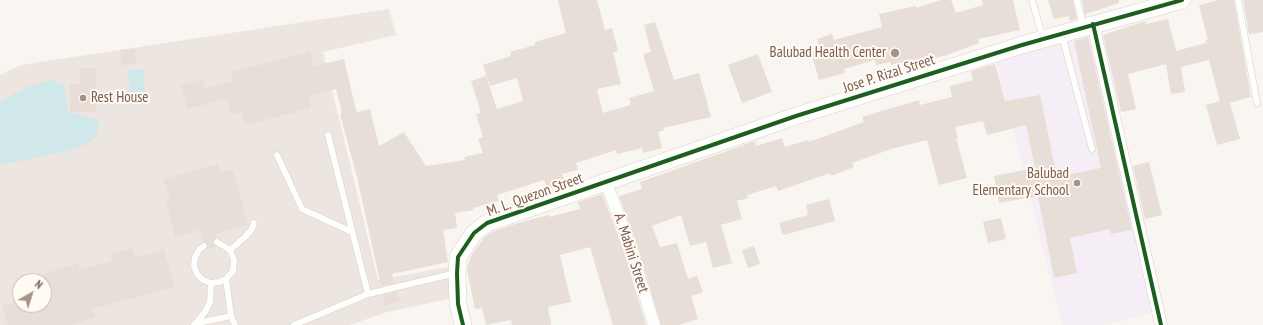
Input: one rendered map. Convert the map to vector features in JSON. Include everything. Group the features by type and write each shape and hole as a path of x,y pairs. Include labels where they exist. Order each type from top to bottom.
{"street":[{"name":"Jose P. Rizal Street","path":"606,182 796,116 1044,38 1182,0"},
{"path":"1088,25 1161,325"},
{"name":"M. L. Quezon Street","path":"463,325 458,304 458,257 474,233 487,224 606,182"},
{"name":"A. Mabini Street","path":"606,182 630,246 654,325"}],"lane":[{"path":"1032,0 1044,38"},
{"path":"1078,0 1088,25"},
{"path":"1238,0 1257,103"},
{"path":"1062,33 1092,149"},
{"path":"328,135 368,294"},
{"path":"278,156 302,209 352,232"},
{"path":"230,250 249,233 254,223"},
{"path":"204,246 195,257 194,266 197,274 203,280 211,283 219,282 226,279 233,271 234,260 230,250 217,242"},
{"path":"294,325 368,294 457,273"},
{"path":"226,279 231,316 235,325"},
{"path":"196,324 210,302 211,283"},
{"path":"196,324 231,316"}],"shaded area":[{"path":"389,9 396,35 323,52 378,280 448,267 453,298 387,312 350,325 0,325 0,75 21,65"},
{"name":"Balubad Elementary School","path":"1093,31 1156,312 1103,325 1062,325 994,55"}],"water":[{"path":"144,69 145,99 130,100 128,70"},
{"path":"50,80 64,84 68,112 98,120 99,127 96,137 88,143 68,151 0,165 0,101 28,87"}],"building":[{"path":"558,0 597,0 605,30 612,28 618,51 613,52 621,84 597,89 603,113 631,105 629,98 654,91 643,54 651,52 644,25 655,22 674,80 699,73 711,117 663,128 664,130 658,132 662,148 643,153 642,148 617,154 616,150 576,163 578,170 562,174 566,183 548,189 544,180 497,195 499,201 473,208 474,210 455,213 457,228 443,230 448,262 392,274 395,283 381,286 357,177 340,114 342,113 336,89 308,96 311,108 245,125 241,112 231,114 227,99 187,109 181,85 203,79 205,88 233,81 231,72 310,52 314,66 344,59 356,110 358,112 370,109 379,146 404,132 426,166 465,160 464,157 483,153 478,139 483,137 476,114 481,113 471,81 486,76 497,109 523,101 517,78 490,86 483,65 511,56 510,52 535,45 535,42 566,33"},
{"path":"941,0 951,0 956,13 983,5 982,0 1013,0 1020,30 978,39 979,43 944,56 908,63 907,61 891,65 890,62 876,65 875,60 844,69 845,73 819,80 811,52 820,50 817,39 832,34 834,40 882,27 879,14 916,6 916,8"},
{"path":"1048,0 1073,0 1077,19 1070,21 1069,16 1054,19"},
{"path":"1082,0 1119,0 1119,3 1086,14 1085,17"},
{"path":"1219,0 1234,0 1251,97 1230,103 1240,139 1217,145 1206,105 1220,101 1209,60 1181,67 1185,92 1171,94 1166,64 1128,74 1136,109 1121,112 1103,35 1145,21 1146,24 1168,19 1176,51 1206,43 1206,40 1208,40 1199,5"},
{"path":"1243,0 1263,0 1263,32 1249,34"},
{"path":"1088,37 1132,230 1111,234 1110,229 1070,238 1077,273 1054,278 1038,196 999,203 994,176 1035,168 1026,125 987,135 983,121 955,127 958,138 956,138 967,178 939,185 927,140 891,149 852,163 854,167 831,176 830,173 778,191 776,186 747,195 748,198 737,201 742,219 721,225 732,263 713,268 706,242 690,246 681,215 652,226 660,247 677,243 688,279 697,276 703,292 691,296 698,319 679,325 661,325 637,244 619,196 642,189 640,182 755,141 756,146 782,138 785,147 808,140 809,142 864,122 862,117 919,100 920,105 952,97 950,86 973,80 971,71 995,64 1005,101 1040,95 1057,177 1101,168 1074,41"},
{"path":"135,49 136,64 121,65 120,50"},
{"path":"758,54 772,92 742,103 728,65"},
{"name":"Rest House","path":"80,68 96,68 96,112 70,112 69,84 81,84"},
{"path":"1149,162 1162,215 1145,219 1133,166"},
{"path":"218,164 220,173 233,169 248,225 215,234 216,238 213,242 216,247 207,249 208,245 203,242 200,230 175,237 166,202 170,201 164,179"},
{"path":"602,194 623,248 646,325 613,325 590,247 560,255 571,302 548,307 551,325 512,325 511,320 486,325 482,308 475,309 467,269 471,256 484,238 492,232 518,223 580,209 578,202"},
{"path":"829,199 835,221 783,235 779,223 808,215 806,205"},
{"path":"1001,218 1006,239 988,243 983,222"},
{"path":"754,246 760,264 748,268 742,250"},
{"path":"132,248 135,258 164,249 175,287 92,309 95,317 71,325 8,325 2,306 12,303 12,313 52,313 52,273 47,273 78,263 80,270 112,261 110,254"},
{"path":"397,292 400,301 385,306 383,295"}],"cycle path":[{"path":"463,325 458,304 458,257 474,233 487,223 796,116 1022,45 1182,0"},
{"path":"1093,24 1161,325"}],"place":[{"name":"Balubad Health Center","path":"895,53"},
{"name":"Rest House","path":"83,98"},
{"name":"Balubad Elementary School","path":"1077,183"}]}
